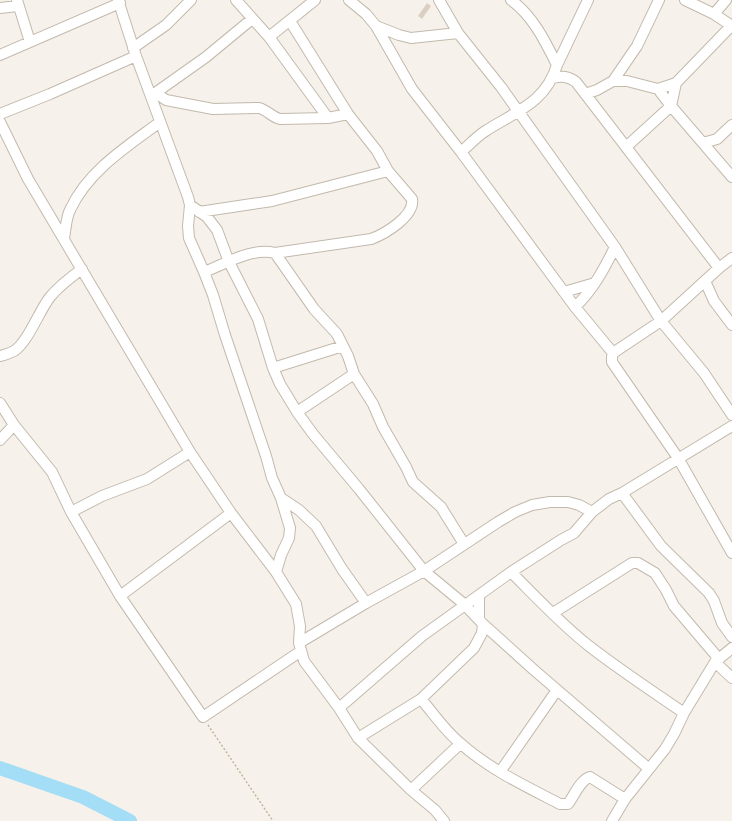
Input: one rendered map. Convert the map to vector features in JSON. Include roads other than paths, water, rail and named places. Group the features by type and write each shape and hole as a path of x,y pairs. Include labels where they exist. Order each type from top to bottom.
{"street":[{"path":"0,114 50,94 135,52 192,0"},
{"path":"236,0 269,37 328,118"},
{"path":"269,37 315,0"},
{"path":"349,0 366,14 376,26 412,89 461,152 564,292 613,353"},
{"path":"439,0 458,33 486,66 615,247 661,321 704,373 732,415"},
{"path":"511,0 520,3 542,36 557,65"},
{"path":"461,152 486,131 518,111 545,90 553,78 557,65 588,0"},
{"path":"585,94 597,90 613,81 637,46 659,0"},
{"path":"613,81 627,81 658,89 676,83 732,25 714,14 685,0"},
{"path":"714,14 726,0"},
{"path":"0,55 119,2 135,52 153,95 160,122 183,181 190,205 188,226 189,238 204,272 290,528 290,538 276,572"},
{"path":"0,8 17,3 30,42"},
{"path":"153,95 206,57 252,19"},
{"path":"204,272 260,251 275,253 342,244 381,236 402,220 410,211 413,204 412,198 388,171 377,151 348,114 290,21"},
{"path":"376,26 411,38 458,33"},
{"path":"553,78 560,77 571,79 576,82 719,268"},
{"path":"626,146 671,106 676,83"},
{"path":"658,89 732,177"},
{"path":"153,95 166,100 212,108 259,108 264,109 280,119 328,118 348,114"},
{"path":"0,122 28,179 190,452 231,512 276,572 296,604 300,626 300,647 304,661 339,708 358,738 411,790 435,810 444,821"},
{"path":"64,238 70,209 80,192 97,172 113,157 160,122"},
{"path":"703,143 717,139 732,125"},
{"path":"199,212 272,201 388,171"},
{"path":"190,205 207,217 217,230 229,262 258,319 273,368 280,384 313,434 424,571 464,604 481,622 556,690 648,768"},
{"path":"576,307 586,297 603,272 615,247"},
{"path":"275,253 314,309 337,334 354,374 373,404 383,427 413,482 441,507 464,544"},
{"path":"732,258 661,321 613,353 612,357 612,362 678,458 732,553"},
{"path":"0,356 14,351 21,345 41,309 50,297 59,287 82,269"},
{"path":"705,281 714,301 732,325"},
{"path":"564,292 595,283"},
{"path":"273,368 343,346"},
{"path":"298,412 354,374"},
{"path":"0,403 14,425 52,472 72,512 120,596 203,717 300,647 366,603 424,571 498,522 532,505 550,502 568,502 579,505 592,512"},
{"path":"0,440 14,425"},
{"path":"339,708 422,636 464,604 574,533 592,512 609,498 622,492 732,426"},
{"path":"72,512 102,496 147,479 190,452"},
{"path":"622,492 661,546 709,593 714,601 722,623 732,637"},
{"path":"281,498 299,510 316,526 342,569 366,603"},
{"path":"120,596 231,512"},
{"path":"264,556 282,556"},
{"path":"552,613 632,563 638,563 655,573 674,606 732,678"},
{"path":"512,572 552,613 588,645 626,674 684,713"},
{"path":"358,738 421,699 474,648 482,632 479,595"},
{"path":"612,821 624,799 665,749 684,713 717,660 732,648"},
{"path":"500,772 556,690"},
{"path":"421,699 460,744 500,772 560,804 568,804 581,784 586,778 590,777 624,799"},
{"path":"411,790 460,744"}],"waterway":[{"path":"0,768 83,797 130,821"}]}
